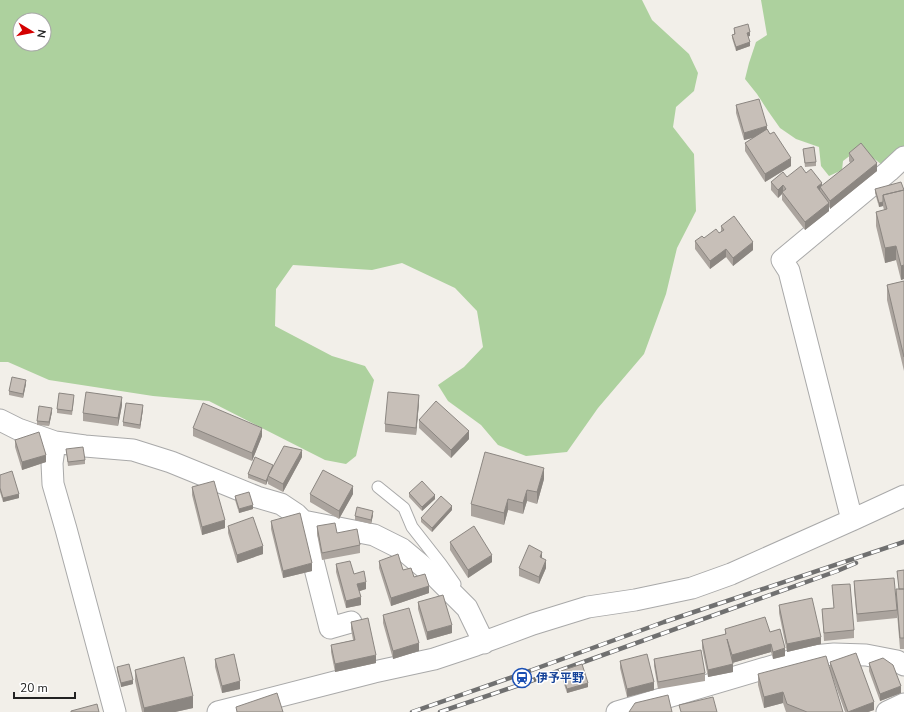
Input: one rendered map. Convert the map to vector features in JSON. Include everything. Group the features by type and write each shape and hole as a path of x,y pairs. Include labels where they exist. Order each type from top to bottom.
{"street":[{"path":"852,520 789,271 782,260 904,157"},
{"path":"0,420 18,429 55,442 133,450 171,462 257,497 281,504 296,514 303,521 330,628 351,622"},
{"path":"55,442 52,463 53,484 113,708 92,708"},
{"path":"218,712 374,672 434,659 484,643 533,624 588,607 635,600 692,588 731,574 904,496"},
{"path":"303,521 374,535 402,549 438,579 461,601 467,608 484,643"},
{"path":"617,712 803,657 834,654 866,655 897,661 904,665"},
{"path":"888,712 904,704"}],"lane":[{"path":"378,487 404,508 412,527 459,590 461,601"}],"green space":[{"path":"0,0 642,0 652,20 689,54 698,73 694,91 676,107 673,127 694,154 696,211 677,248 666,294 644,354 598,408 567,452 526,456 498,445 481,425 448,401 438,385 464,367 483,347 477,311 455,288 402,263 372,270 293,265 276,289 275,326 332,356 365,366 374,380 356,456 346,464 325,460 209,401 153,396 49,380 8,362 0,362"},
{"path":"761,0 904,0 904,146 881,164 860,148 843,161 842,170 829,176 821,166 819,147 796,139 780,128 745,79 756,42 767,35"}],"building":[{"path":"748,24 750,32 747,33 750,42 736,47 732,35 735,34 734,28"},
{"path":"759,99 767,126 744,133 736,105"},
{"path":"767,129 770,134 774,132 791,158 765,174 745,143"},
{"path":"861,143 877,163 830,201 820,187 854,160 849,153"},
{"path":"814,147 816,162 805,163 803,149"},
{"path":"801,166 806,173 811,169 822,183 817,187 829,203 805,222 782,192 786,189 783,185 778,190 771,182 783,172 787,177"},
{"path":"901,182 904,190 883,195 883,202 879,203 875,189"},
{"path":"904,190 904,265 901,266 896,246 885,248 876,212 887,209 883,195"},
{"path":"734,216 753,242 733,258 726,249 710,261 695,241 702,236 704,238 716,229 719,233 724,230 721,226"},
{"path":"904,281 904,357 887,285"},
{"path":"12,377 26,380 23,394 9,391"},
{"path":"86,392 122,397 118,418 83,413"},
{"path":"388,392 419,395 416,428 385,424"},
{"path":"59,393 74,395 72,411 57,409"},
{"path":"436,401 469,431 451,450 419,420"},
{"path":"126,403 143,405 140,425 123,422"},
{"path":"203,403 262,428 252,453 193,428"},
{"path":"39,406 52,408 49,422 37,421"},
{"path":"39,432 46,455 22,462 15,440"},
{"path":"284,446 302,450 283,484 268,476"},
{"path":"83,447 85,460 68,462 66,449"},
{"path":"485,452 544,468 537,492 527,490 523,503 508,499 504,513 471,504"},
{"path":"255,457 273,465 266,481 248,474"},
{"path":"323,470 353,486 339,511 310,494"},
{"path":"12,471 19,494 3,498 0,488 0,475"},
{"path":"214,481 225,520 202,527 192,487"},
{"path":"422,481 435,495 422,507 409,493"},
{"path":"249,492 253,505 239,509 235,496"},
{"path":"441,496 452,506 432,528 421,518"},
{"path":"357,507 373,511 371,520 355,516"},
{"path":"300,513 312,563 283,571 271,521"},
{"path":"253,517 263,546 237,555 228,526"},
{"path":"335,523 337,533 357,529 360,545 322,553 317,526"},
{"path":"474,526 492,555 468,570 450,542"},
{"path":"529,545 542,552 540,557 546,560 539,577 519,568"},
{"path":"398,554 403,570 411,568 414,577 425,574 429,586 391,598 379,561"},
{"path":"350,561 354,574 364,571 366,582 357,584 361,597 346,601 336,564"},
{"path":"904,570 904,589 899,589 897,571"},
{"path":"894,578 897,610 857,614 854,581"},
{"path":"850,584 854,630 824,633 822,609 834,608 832,585"},
{"path":"896,589 904,589 904,638 900,638"},
{"path":"443,595 452,625 427,632 418,602"},
{"path":"812,598 821,637 787,644 779,605"},
{"path":"409,608 419,643 393,651 383,615"},
{"path":"765,617 770,632 780,629 785,648 773,652 771,644 732,655 727,639 733,664 708,670 702,640 726,634 725,629"},
{"path":"368,618 376,655 335,664 331,645 355,640 351,622"},
{"path":"701,650 705,673 658,682 654,659"},
{"path":"856,653 874,702 848,712 830,662"},
{"path":"234,654 240,681 222,686 215,659"},
{"path":"647,654 654,682 627,689 620,661"},
{"path":"826,656 843,712 807,712 787,704 783,692 764,697 758,674"},
{"path":"184,657 193,696 144,708 135,670"},
{"path":"883,658 893,665 901,686 880,694 869,663"},
{"path":"129,664 133,680 121,683 117,667"},
{"path":"582,664 588,683 567,689 561,671"},
{"path":"277,693 283,712 237,712 236,707"},
{"path":"668,695 672,712 629,712 635,703"},
{"path":"713,697 717,712 681,712 679,705"},
{"path":"97,704 99,712 71,712 71,711"}],"railway":[{"path":"412,712 664,622 904,542"},
{"path":"440,712 525,683 856,563"}],"place":[{"name":"伊予平野","path":"522,678"}]}
